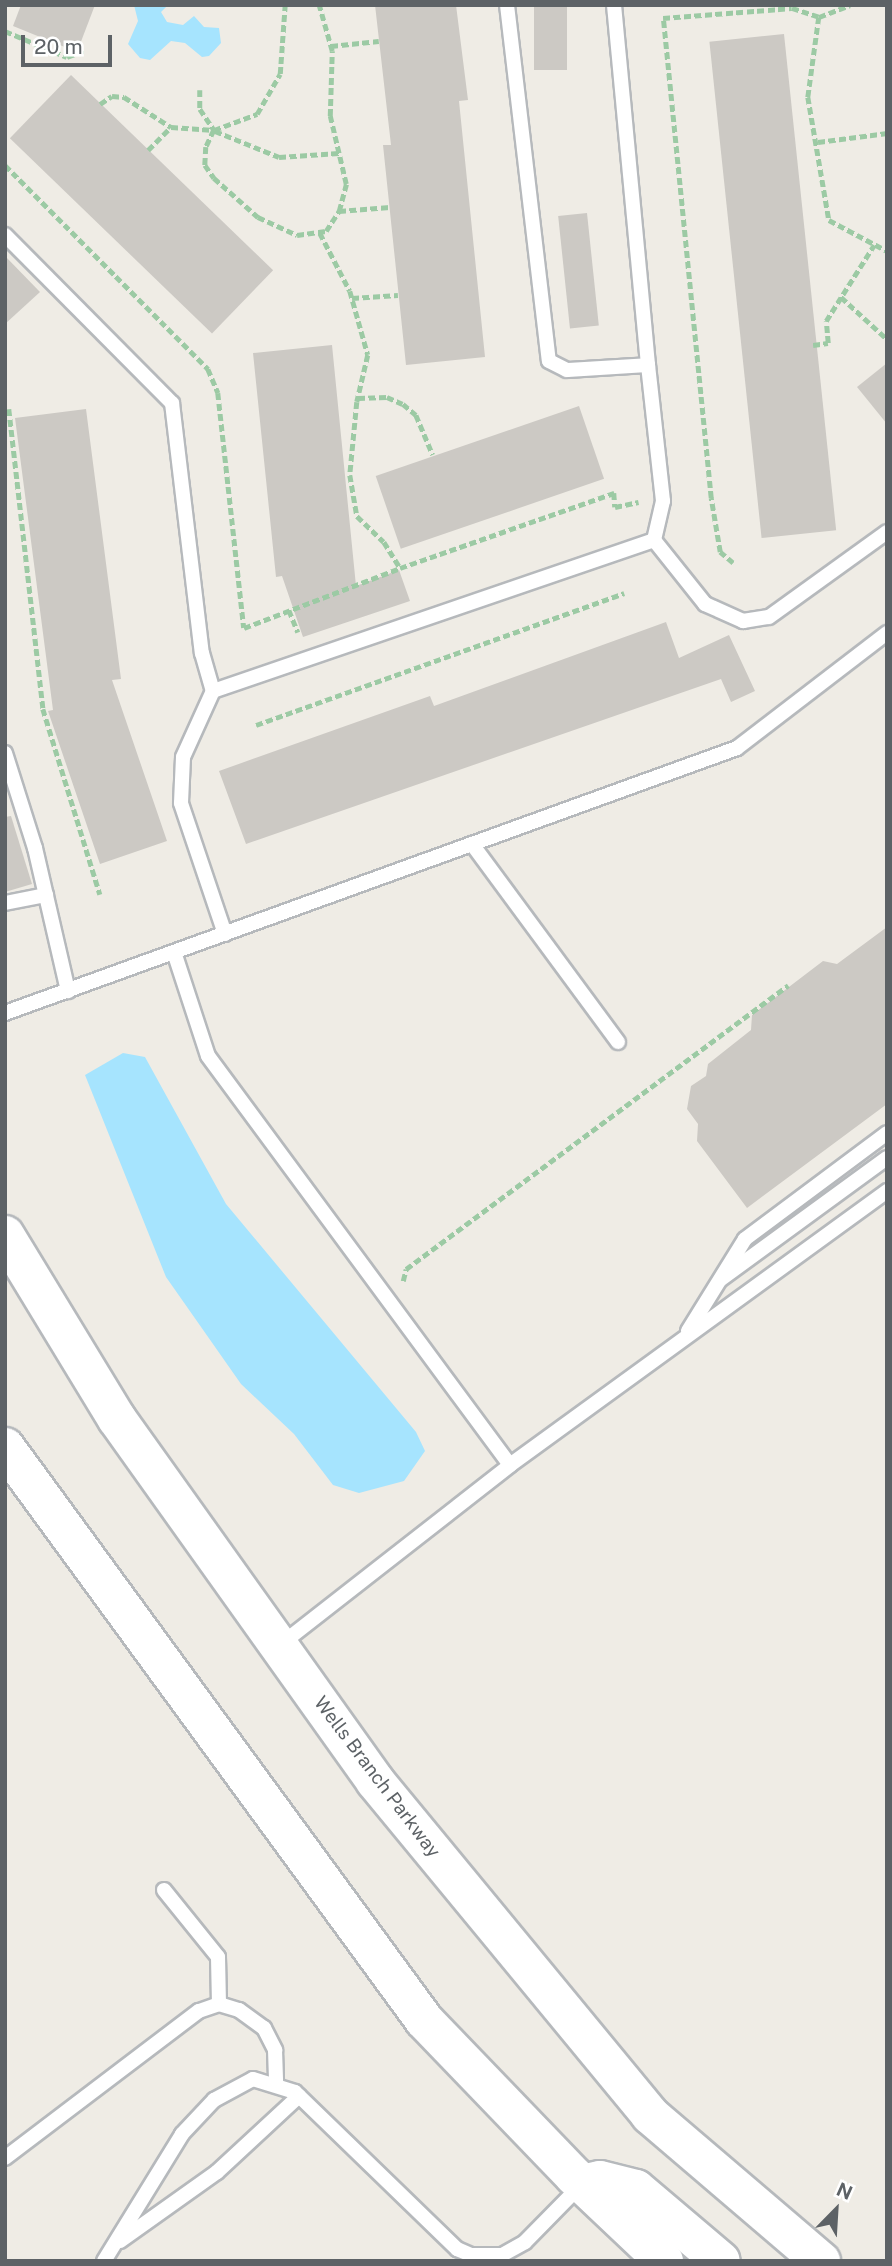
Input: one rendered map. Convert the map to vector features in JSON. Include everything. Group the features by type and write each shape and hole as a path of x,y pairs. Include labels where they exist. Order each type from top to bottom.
{"main road":[{"name":"Wells Branch Parkway","path":"5,1235 117,1419 376,1781 650,2115 821,2261"},
{"path":"5,1447 424,2020 582,2184 664,2261"},
{"path":"582,2184 600,2180 636,2189 720,2261"}],"lane":[{"path":"507,5 549,361 567,370 648,365"},
{"path":"614,5 663,501 654,540"},
{"path":"5,235 172,403 202,653 213,691 183,757 181,803 225,934"},
{"path":"654,540 705,604 743,621 769,617 887,532"},
{"path":"213,691 654,540"},
{"path":"5,1013 737,748 887,633"},
{"path":"6,755 11,792 46,895 68,990"},
{"path":"471,844 618,1042"},
{"path":"5,903 46,895"},
{"path":"174,952 208,1056 510,1465"},
{"path":"684,1338 745,1239 887,1133"},
{"path":"717,1281 887,1158"},
{"path":"279,1646 510,1465 887,1191"},
{"path":"164,1890 218,1957 219,2004"},
{"path":"5,2158 199,2011 219,2004 239,2010 264,2028 275,2050 276,2083"},
{"path":"104,2261 183,2134 214,2100 253,2078 276,2083 299,2096 457,2249 471,2255 502,2255 525,2242 582,2184"},
{"path":"113,2246 217,2172 299,2096"}],"path":[{"path":"285,5 285,46 273,93 257,114 214,130 206,147 205,165 214,178 258,217 297,235 326,231 339,211 346,184 329,104 331,46 319,5"},
{"path":"733,563 720,552 711,498 663,18 792,8 818,17 850,5"},
{"path":"818,17 807,97 818,142 829,220 887,251"},
{"path":"5,31 67,57 86,50"},
{"path":"331,46 379,41"},
{"path":"200,90 200,109 214,130"},
{"path":"100,104 112,96 124,97 171,127 214,130 279,157 339,153"},
{"path":"148,150 171,127"},
{"path":"818,142 887,134"},
{"path":"5,165 208,369 218,393 244,628 400,568 614,493 615,507 638,502"},
{"path":"339,211 390,207"},
{"path":"320,233 352,299 369,355 358,398 350,475 357,516 384,542 400,568"},
{"path":"813,345 828,343 825,321 874,245"},
{"path":"352,299 398,295"},
{"path":"841,297 887,340"},
{"path":"358,398 387,397 403,404 416,415 433,455"},
{"path":"9,409 43,709 100,894"},
{"path":"256,725 624,593"},
{"path":"289,610 298,632"},
{"path":"408,1291 402,1274 406,1269 788,985"}],"water":[{"path":"134,5 168,5 161,12 167,22 183,25 194,16 204,27 219,28 221,43 209,56 202,57 185,43 171,41 150,60 140,58 128,44 138,21"},
{"path":"123,1053 145,1057 226,1204 416,1432 425,1451 404,1481 359,1493 333,1485 294,1434 241,1384 166,1277 85,1075"}],"building":[{"path":"21,5 95,5 77,52 13,26"},
{"path":"375,5 456,5 468,100 459,101 485,357 406,365 383,145 391,145"},
{"path":"534,5 567,5 567,70 534,70"},
{"path":"784,34 836,530 762,538 709,42"},
{"path":"71,75 273,270 212,334 10,138"},
{"path":"587,213 599,325 570,328 558,216"},
{"path":"5,256 40,292 5,324"},
{"path":"332,345 356,586 399,570 410,601 303,637 282,576 276,577 253,353"},
{"path":"887,363 887,424 857,387"},
{"path":"579,406 604,479 401,549 376,476"},
{"path":"86,409 121,679 112,680 167,841 100,864 48,711 53,710 15,418"},
{"path":"666,622 679,658 729,635 755,691 731,702 721,679 246,844 219,771 430,696 434,706"},
{"path":"11,816 32,884 5,892 5,817"},
{"path":"887,927 887,1104 747,1208 697,1141 698,1124 687,1109 691,1086 706,1076 708,1064 751,1030 752,1015 823,961 837,964"}]}
